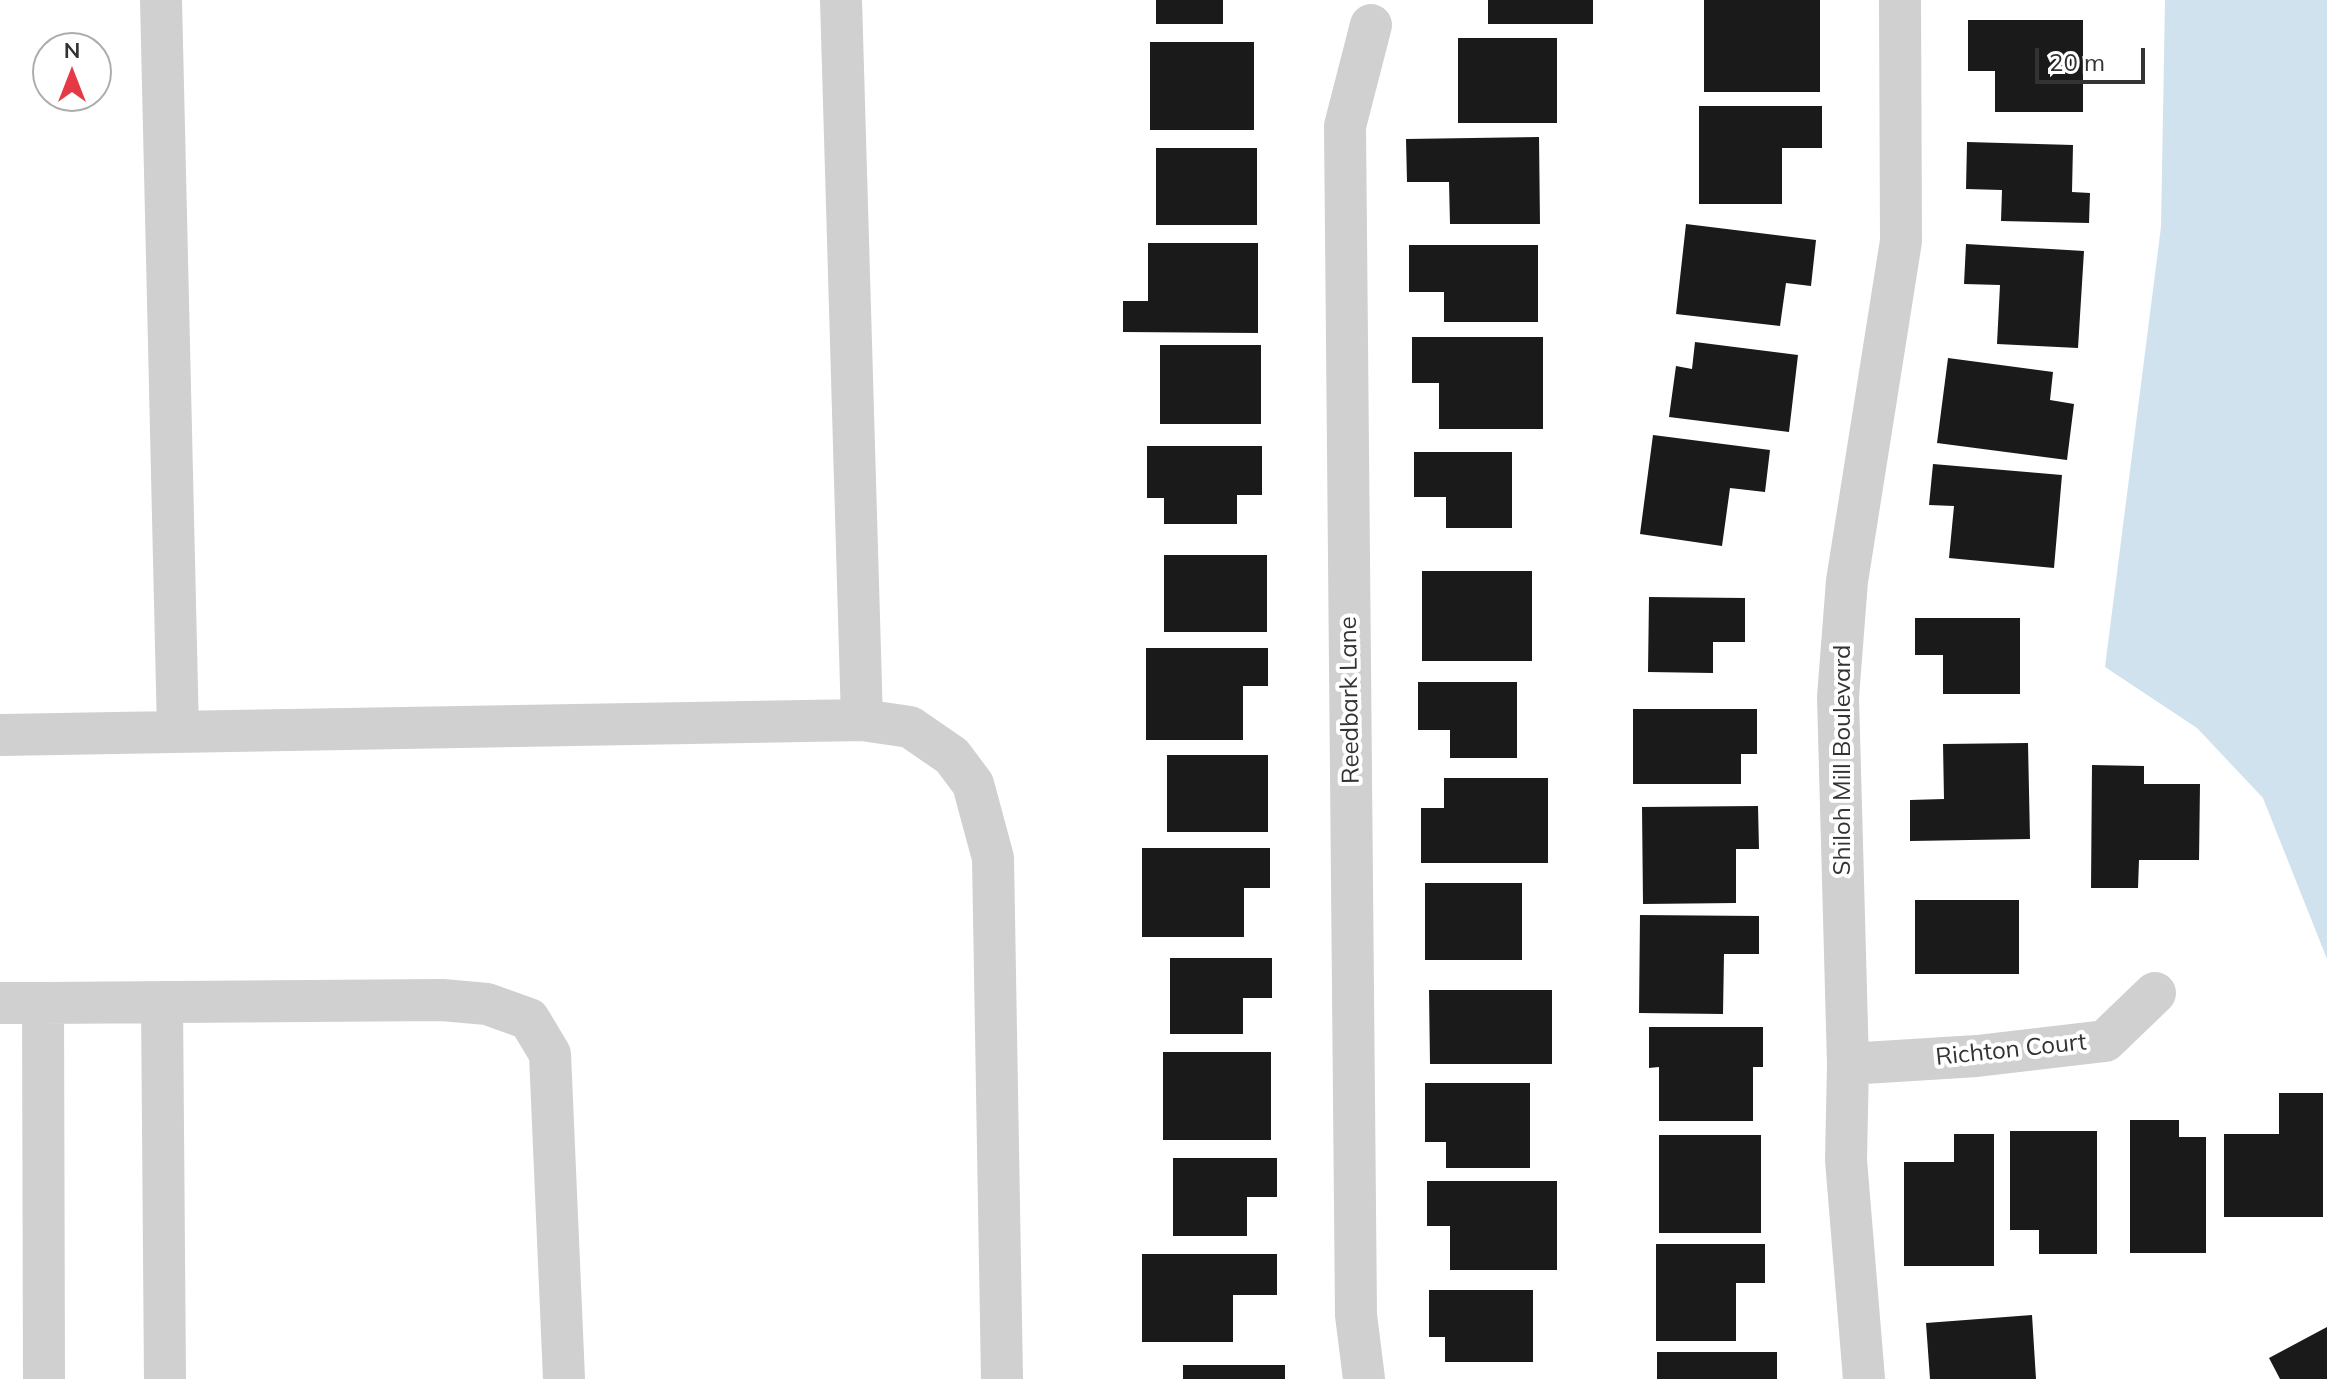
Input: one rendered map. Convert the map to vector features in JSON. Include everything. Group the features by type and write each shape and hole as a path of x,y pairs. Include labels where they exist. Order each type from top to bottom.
{"street":[{"path":"161,0 178,732"},
{"path":"841,0 862,720"},
{"name":"Shiloh Mill Boulevard","path":"1864,1379 1846,1160 1848,1064 1838,697 1847,581 1901,241 1900,0"},
{"name":"Reedbark Lane","path":"1364,1379 1356,1315 1345,126 1371,25"},
{"path":"1,735 862,720 910,727 952,756 973,784 993,858 1002,1379"},
{"name":"Richton Court","path":"1848,1064 1977,1056 2105,1041 2155,993"},
{"path":"0,1003 442,1000 487,1004 529,1019 550,1054 564,1379"},
{"path":"162,1002 165,1379"},
{"path":"43,1003 44,1379"}],"water":[{"path":"2165,0 2327,0 2327,959 2263,798 2197,728 2105,667 2161,227"}],"building":[{"path":"1156,0 1223,0 1223,24 1156,24"},
{"path":"1488,0 1593,0 1593,24 1488,24"},
{"path":"1704,0 1820,0 1820,92 1704,92"},
{"path":"1968,20 2083,20 2083,112 1995,112 1995,71 1968,71"},
{"path":"1458,38 1557,38 1557,123 1458,123"},
{"path":"1150,42 1254,42 1254,130 1150,130"},
{"path":"1699,106 1822,106 1822,148 1782,148 1782,204 1699,204"},
{"path":"1539,137 1540,224 1450,224 1449,182 1407,182 1406,139"},
{"path":"1967,142 2073,145 2072,192 2090,193 2089,223 2001,221 2002,190 1966,189"},
{"path":"1156,148 1257,148 1257,225 1156,225"},
{"path":"1686,224 1816,240 1811,286 1786,283 1780,326 1676,314"},
{"path":"1148,243 1258,243 1258,333 1123,332 1123,301 1148,301"},
{"path":"1966,244 2084,251 2078,348 1997,344 2000,285 1964,284"},
{"path":"1409,245 1538,245 1538,322 1444,322 1444,292 1409,292"},
{"path":"1412,337 1543,337 1543,429 1439,429 1439,383 1412,383"},
{"path":"1695,342 1798,355 1789,432 1669,417 1676,366 1692,369"},
{"path":"1160,345 1261,345 1261,424 1160,424"},
{"path":"1948,358 2053,372 2050,400 2074,404 2067,460 1937,443"},
{"path":"1653,435 1770,450 1765,492 1730,488 1722,546 1640,534"},
{"path":"1147,446 1262,446 1262,495 1237,495 1237,524 1164,524 1164,498 1147,498"},
{"path":"1414,452 1512,452 1512,528 1446,528 1446,497 1414,497"},
{"path":"1933,464 2062,475 2054,568 1949,558 1954,506 1929,505"},
{"path":"1164,555 1267,555 1267,632 1164,632"},
{"path":"1422,571 1532,571 1532,661 1422,661"},
{"path":"1649,597 1745,598 1745,642 1713,642 1713,673 1648,672"},
{"path":"1915,618 2020,618 2020,694 1943,694 1943,655 1915,655"},
{"path":"1146,648 1268,648 1268,686 1243,686 1243,740 1146,740"},
{"path":"1418,682 1517,682 1517,758 1450,758 1450,730 1418,730"},
{"path":"1633,709 1757,709 1757,754 1741,754 1741,784 1633,784"},
{"path":"2028,743 2030,839 1910,841 1910,800 1944,799 1943,744"},
{"path":"1167,755 1268,755 1268,832 1167,832"},
{"path":"2092,765 2144,766 2144,784 2200,784 2199,860 2139,860 2138,888 2091,888"},
{"path":"1444,778 1548,778 1548,863 1421,863 1421,808 1444,808"},
{"path":"1758,806 1759,849 1736,849 1736,903 1643,904 1642,807"},
{"path":"1142,848 1270,848 1270,888 1244,888 1244,937 1142,937"},
{"path":"1425,883 1522,883 1522,960 1425,960"},
{"path":"1915,900 2019,900 2019,974 1915,974"},
{"path":"1640,915 1759,916 1759,954 1724,954 1723,1014 1639,1013"},
{"path":"1170,958 1272,958 1272,998 1243,998 1243,1034 1170,1034"},
{"path":"1429,990 1552,990 1552,1064 1430,1064"},
{"path":"1649,1027 1763,1027 1763,1067 1753,1067 1753,1121 1659,1121 1659,1067 1649,1068"},
{"path":"1163,1052 1271,1052 1271,1140 1163,1140"},
{"path":"1425,1083 1530,1083 1530,1168 1446,1168 1446,1142 1425,1142"},
{"path":"2279,1093 2323,1093 2323,1217 2224,1217 2224,1134 2279,1134"},
{"path":"2130,1120 2179,1120 2179,1137 2206,1137 2206,1253 2130,1253"},
{"path":"2010,1131 2097,1131 2097,1254 2039,1254 2039,1230 2010,1230"},
{"path":"1954,1134 1994,1134 1994,1266 1904,1266 1904,1162 1954,1162"},
{"path":"1659,1135 1761,1135 1761,1233 1659,1233"},
{"path":"1173,1158 1277,1158 1277,1197 1247,1197 1247,1236 1173,1236"},
{"path":"1427,1181 1557,1181 1557,1270 1450,1270 1450,1226 1427,1226"},
{"path":"1656,1244 1765,1244 1765,1283 1736,1283 1736,1341 1656,1341"},
{"path":"1142,1254 1277,1254 1277,1295 1233,1295 1233,1342 1142,1342"},
{"path":"1429,1290 1533,1290 1533,1362 1445,1362 1445,1337 1429,1337"},
{"path":"2032,1315 2036,1379 1930,1379 1926,1323"},
{"path":"2327,1327 2327,1379 2280,1379 2269,1358"},
{"path":"1657,1352 1777,1352 1777,1379 1657,1379"},
{"path":"1183,1365 1285,1365 1285,1379 1183,1379"}]}
